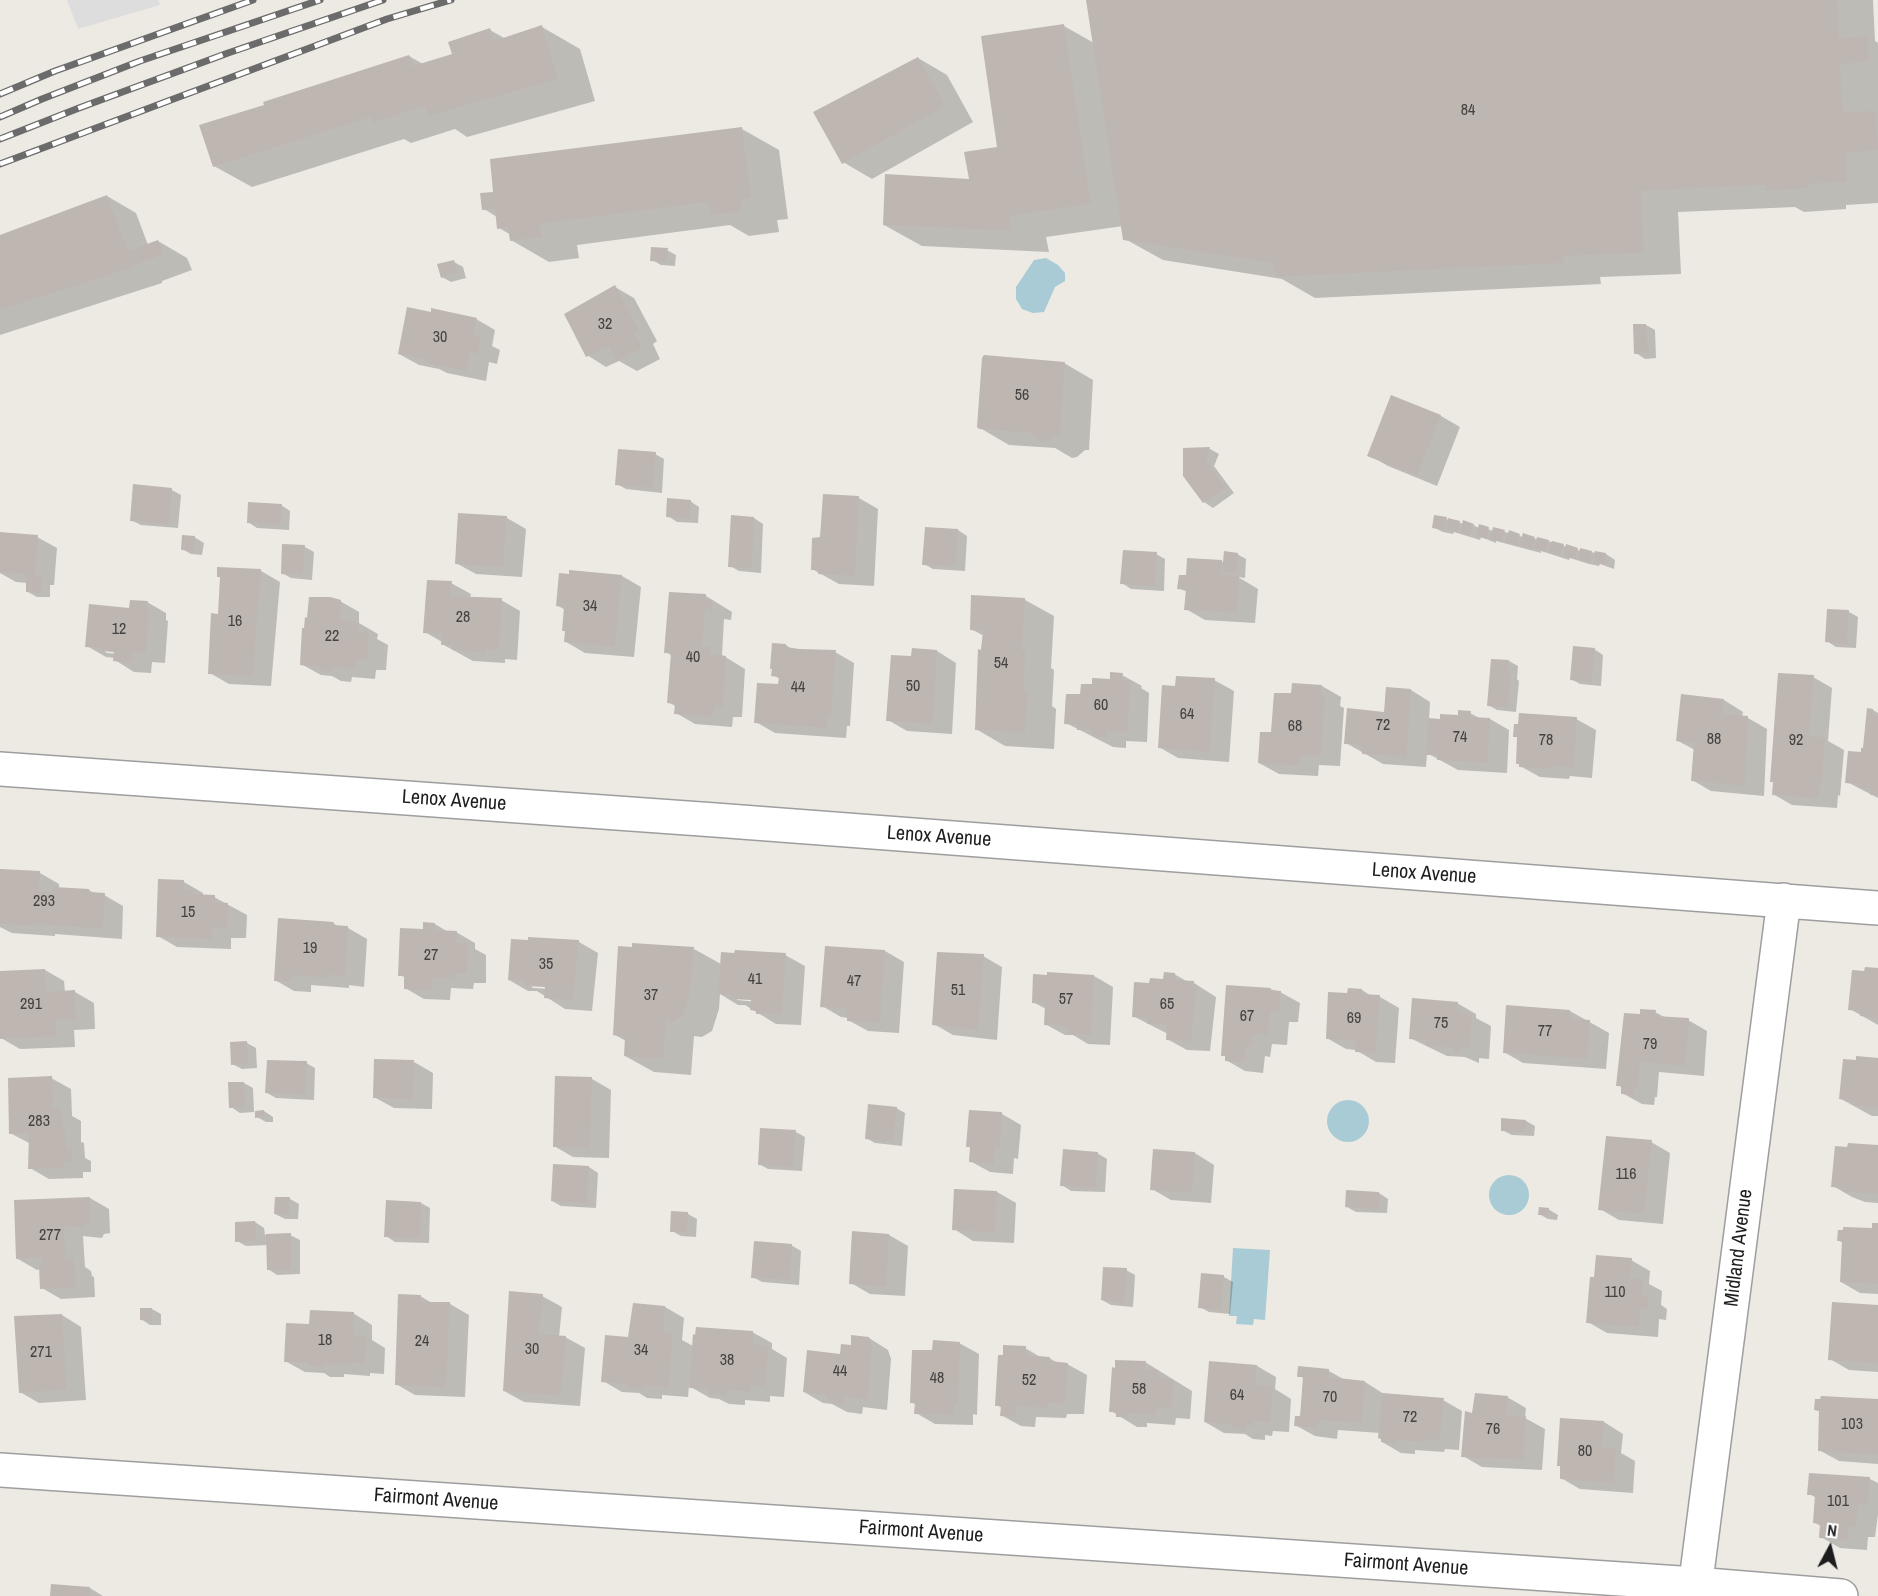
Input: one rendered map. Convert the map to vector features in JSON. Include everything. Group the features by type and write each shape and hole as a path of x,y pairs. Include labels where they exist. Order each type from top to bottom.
{"street":[{"name":"Lenox Avenue","path":"0,769 715,820 1878,908"},
{"name":"Midland Avenue","path":"1695,1590 1784,900"},
{"name":"Fairmont Avenue","path":"0,1470 1695,1590 1841,1596"}],"shaded area":[{"path":"67,0 158,0 160,5 78,29"}],"water":[{"path":"1046,258 1058,265 1065,273 1065,281 1055,287 1044,312 1033,313 1022,309 1016,299 1016,287 1034,260"},
{"path":"1348,1100 1363,1106 1369,1121 1363,1136 1348,1142 1333,1136 1327,1121 1333,1106"},
{"path":"1509,1175 1517,1176 1523,1181 1528,1187 1528,1203 1523,1209 1517,1214 1509,1215 1501,1214 1495,1209 1490,1203 1489,1195 1490,1187 1495,1181 1501,1176"},
{"path":"1233,1248 1270,1250 1265,1320 1254,1319 1253,1325 1236,1324 1237,1316 1229,1316"}],"building":[{"path":"1086,0 1837,0 1839,38 1868,36 1869,62 1840,64 1843,112 1876,111 1878,150 1845,153 1847,182 1809,184 1809,188 1765,191 1765,185 1641,191 1644,253 1563,256 1564,263 1276,277 1273,263 1123,240"},
{"path":"1064,24 1091,204 1009,216 1012,231 883,225 885,174 969,179 964,152 997,147 981,36"},
{"path":"542,25 558,79 428,116 425,106 372,123 371,117 213,167 199,125 409,55 413,66 452,54 448,42 490,28 494,41"},
{"path":"918,57 945,106 842,164 813,112"},
{"path":"742,127 751,198 740,199 742,211 710,215 708,202 540,224 542,237 510,241 508,227 497,229 495,209 482,210 480,193 493,192 490,159"},
{"path":"107,195 128,251 158,240 164,254 134,265 134,267 0,310 0,235"},
{"path":"651,247 668,248 666,262 650,261"},
{"path":"454,260 458,273 441,278 437,264"},
{"path":"615,285 639,330 634,333 642,348 616,361 609,346 586,357 564,314"},
{"path":"407,307 431,312 431,308 477,318 473,336 481,337 478,354 470,352 466,371 426,363 427,360 398,354"},
{"path":"1633,324 1646,324 1648,353 1634,354"},
{"path":"984,355 1065,362 1060,435 1055,435 1043,442 1032,433 977,427"},
{"path":"1391,395 1441,415 1417,476 1367,456"},
{"path":"1210,447 1206,460 1226,488 1203,503 1183,476 1183,448"},
{"path":"618,449 656,452 653,488 615,485"},
{"path":"133,484 172,488 169,524 130,521"},
{"path":"823,494 859,496 855,576 818,574 818,570 811,570 812,538 820,537"},
{"path":"667,498 691,500 690,519 666,517"},
{"path":"248,502 282,504 280,525 247,523"},
{"path":"458,513 507,516 503,567 455,564"},
{"path":"731,515 754,517 752,568 728,567"},
{"path":"1434,515 1447,517 1444,530 1432,528"},
{"path":"1448,518 1460,521 1458,532 1446,529"},
{"path":"1463,520 1474,524 1470,536 1460,533"},
{"path":"1479,524 1489,527 1487,539 1476,536"},
{"path":"925,527 958,529 956,566 922,565"},
{"path":"1493,527 1505,530 1502,541 1490,539"},
{"path":"1509,530 1520,534 1517,546 1505,542"},
{"path":"0,532 38,535 35,576 42,576 41,593 26,592 26,574 0,572"},
{"path":"1523,533 1535,537 1532,549 1519,545"},
{"path":"182,535 195,536 194,551 181,550"},
{"path":"1537,537 1549,540 1545,551 1534,548"},
{"path":"1552,541 1564,544 1560,556 1548,552"},
{"path":"282,544 305,545 303,575 281,574"},
{"path":"1566,544 1578,548 1575,559 1564,556"},
{"path":"1580,548 1592,551 1590,562 1578,560"},
{"path":"1123,550 1157,552 1155,586 1120,584"},
{"path":"1224,551 1238,553 1236,574 1222,572"},
{"path":"1595,551 1606,553 1605,564 1594,562"},
{"path":"1187,558 1222,560 1221,575 1239,576 1237,613 1184,610 1186,590 1177,589 1179,575 1186,575"},
{"path":"217,567 261,569 253,676 208,674 211,613 218,614 220,577 217,577"},
{"path":"569,570 622,575 615,647 564,642 565,631 562,631 564,607 556,606 559,573 569,574"},
{"path":"427,580 452,581 450,596 502,598 499,650 486,649 486,653 452,650 453,645 441,645 442,634 423,633"},
{"path":"669,592 706,594 706,599 713,600 712,609 705,609 702,646 711,647 710,654 726,656 723,707 714,707 713,717 674,714 675,704 667,703 671,653 664,653"},
{"path":"971,595 1025,598 1022,651 1026,652 1023,691 1028,691 1025,733 975,730 978,649 981,650 983,631 970,630"},
{"path":"309,597 330,597 341,600 340,619 359,622 358,632 369,633 367,660 357,660 356,669 333,667 332,672 320,671 321,667 300,665 302,628 304,628 305,617 307,618"},
{"path":"130,600 148,601 146,653 133,652 132,663 113,661 114,652 85,647 89,604 129,608"},
{"path":"1827,609 1849,610 1847,644 1825,642"},
{"path":"772,643 786,644 786,647 799,649 836,650 831,716 828,716 827,728 754,723 757,683 778,684 779,677 771,676"},
{"path":"1573,646 1595,648 1592,682 1570,680"},
{"path":"912,648 937,650 933,724 886,721 891,655 911,656"},
{"path":"1491,659 1509,660 1508,673 1511,675 1508,706 1506,707 1487,706"},
{"path":"1110,672 1123,673 1122,680 1130,680 1128,732 1107,731 1107,738 1092,736 1092,730 1077,730 1077,725 1064,724 1066,694 1080,694 1081,684 1092,684 1092,678 1110,679"},
{"path":"1778,673 1814,675 1809,736 1825,737 1822,786 1819,785 1819,798 1772,795 1773,782 1770,782"},
{"path":"1176,676 1215,678 1210,752 1158,748 1162,685 1175,686"},
{"path":"1292,683 1322,685 1321,695 1325,695 1321,756 1301,755 1300,766 1258,763 1260,732 1271,732 1274,693 1291,693"},
{"path":"1386,687 1411,689 1407,757 1362,754 1362,745 1344,744 1347,708 1384,712"},
{"path":"1681,694 1724,699 1723,714 1748,716 1745,786 1691,781 1694,743 1676,741"},
{"path":"1867,708 1873,709 1873,715 1878,715 1878,795 1870,795 1871,789 1859,788 1859,784 1845,783 1848,751 1861,752 1863,748"},
{"path":"1458,710 1471,711 1470,717 1490,718 1488,763 1437,760 1438,755 1426,755 1428,718 1440,719 1440,714 1458,715"},
{"path":"1519,713 1577,717 1574,768 1519,767 1519,764 1516,764 1517,737 1513,737 1514,724 1518,724"},
{"path":"0,869 40,871 39,891 53,892 54,887 89,889 89,892 105,893 103,929 0,924"},
{"path":"158,879 184,880 184,889 193,890 193,894 215,895 215,902 228,903 227,928 212,927 212,939 156,937"},
{"path":"278,918 334,922 333,925 348,926 345,976 330,975 330,978 292,975 292,982 274,981"},
{"path":"423,922 435,923 435,930 457,931 456,943 468,943 467,973 455,973 454,979 432,978 432,990 404,989 404,976 398,976 400,928 423,929"},
{"path":"528,937 579,940 573,1001 544,998 545,987 525,986 525,981 508,980 511,939 528,940"},
{"path":"632,943 694,947 690,992 684,1015 673,1022 666,1021 663,1059 624,1056 625,1037 613,1035 618,946 632,947"},
{"path":"825,946 885,950 880,1023 847,1021 847,1009 820,1007"},
{"path":"735,950 786,953 782,1015 756,1014 756,1011 750,1010 751,1000 731,999 731,995 718,994 721,952 734,953"},
{"path":"937,952 984,954 978,1030 932,1025"},
{"path":"1865,967 1878,968 1878,1018 1860,1016 1860,1011 1848,1010 1852,970 1864,971"},
{"path":"45,969 46,992 75,990 76,1019 55,1020 56,1036 0,1039 0,971"},
{"path":"1047,972 1094,975 1091,1035 1067,1034 1068,1026 1044,1025 1045,1004 1032,1003 1033,974 1047,975"},
{"path":"1164,972 1175,973 1175,980 1194,981 1197,985 1191,1041 1166,1040 1167,1025 1147,1024 1147,1018 1132,1017 1134,982 1149,983 1150,978 1163,979"},
{"path":"1226,985 1271,988 1270,990 1281,991 1279,1012 1270,1012 1268,1035 1253,1034 1252,1047 1246,1046 1244,1063 1225,1061 1225,1056 1221,1056"},
{"path":"1348,988 1362,989 1362,994 1380,995 1376,1053 1355,1052 1356,1041 1326,1039 1328,992 1347,993"},
{"path":"1412,998 1458,1002 1457,1012 1472,1014 1470,1048 1460,1048 1460,1053 1454,1053 1454,1048 1426,1046 1426,1040 1409,1039"},
{"path":"1506,1005 1570,1010 1570,1019 1590,1020 1587,1059 1503,1053"},
{"path":"1640,1009 1656,1010 1655,1016 1689,1018 1685,1066 1640,1062 1635,1095 1621,1094 1621,1086 1616,1086 1624,1013 1640,1014"},
{"path":"247,1041 248,1063 231,1065 230,1042"},
{"path":"1856,1056 1878,1058 1878,1108 1852,1105 1852,1101 1839,1099 1843,1059 1856,1060"},
{"path":"374,1059 414,1060 413,1099 373,1098"},
{"path":"267,1060 307,1061 305,1095 265,1093"},
{"path":"52,1076 53,1109 62,1109 66,1149 72,1149 72,1162 64,1162 64,1168 28,1169 29,1133 9,1134 8,1078"},
{"path":"555,1076 592,1077 590,1148 553,1147"},
{"path":"228,1082 244,1082 245,1107 229,1108"},
{"path":"868,1104 897,1107 893,1142 865,1139"},
{"path":"264,1110 264,1117 255,1118 255,1111"},
{"path":"969,1110 1002,1112 1000,1149 995,1148 994,1164 969,1162 970,1147 966,1147"},
{"path":"1501,1118 1526,1120 1525,1132 1501,1131"},
{"path":"760,1128 796,1130 793,1167 758,1165"},
{"path":"1606,1136 1652,1140 1644,1214 1598,1210"},
{"path":"1848,1143 1878,1145 1878,1194 1844,1192 1845,1188 1831,1187 1835,1146 1847,1147"},
{"path":"1063,1149 1098,1152 1096,1188 1060,1186"},
{"path":"1153,1149 1195,1152 1192,1193 1150,1190"},
{"path":"553,1164 589,1166 587,1203 551,1201"},
{"path":"954,1189 997,1191 995,1233 952,1230"},
{"path":"1346,1190 1379,1192 1379,1209 1345,1207"},
{"path":"90,1197 91,1223 85,1223 83,1227 64,1226 66,1259 73,1258 76,1287 40,1289 39,1266 42,1266 42,1258 16,1259 14,1200"},
{"path":"275,1197 290,1197 289,1215 274,1214"},
{"path":"386,1200 421,1202 420,1238 384,1237"},
{"path":"1539,1207 1549,1208 1548,1215 1538,1215"},
{"path":"671,1211 688,1212 687,1232 670,1232"},
{"path":"255,1221 257,1241 235,1242 235,1222"},
{"path":"1872,1223 1878,1223 1878,1284 1840,1282 1842,1241 1837,1241 1838,1230 1843,1230 1843,1227 1872,1228"},
{"path":"852,1231 889,1234 886,1286 849,1284"},
{"path":"291,1233 291,1270 267,1270 266,1234"},
{"path":"754,1241 792,1244 790,1280 751,1278"},
{"path":"1596,1255 1632,1258 1630,1278 1643,1279 1642,1296 1648,1296 1647,1309 1640,1309 1639,1327 1586,1323 1590,1277 1594,1277"},
{"path":"1103,1267 1127,1268 1124,1303 1101,1300"},
{"path":"1201,1273 1224,1275 1221,1310 1198,1308"},
{"path":"509,1291 543,1294 539,1334 566,1336 561,1396 503,1391"},
{"path":"398,1294 421,1295 421,1302 450,1302 446,1387 395,1385"},
{"path":"1832,1302 1878,1305 1878,1364 1828,1360"},
{"path":"633,1303 665,1306 663,1332 673,1333 669,1387 643,1385 643,1389 626,1387 626,1384 601,1382 605,1335 628,1337"},
{"path":"140,1308 152,1308 152,1321 140,1320"},
{"path":"310,1310 354,1312 353,1335 367,1336 365,1363 325,1364 325,1367 310,1366 309,1363 284,1362 286,1323 309,1324"},
{"path":"62,1314 67,1390 19,1393 14,1316"},
{"path":"696,1327 753,1331 754,1344 769,1346 765,1387 751,1385 751,1392 726,1390 726,1395 708,1394 709,1389 689,1388 693,1334 695,1335"},
{"path":"851,1335 869,1337 872,1347 868,1400 844,1397 843,1404 827,1402 827,1395 803,1392 807,1350 840,1354 841,1344 851,1345"},
{"path":"933,1340 960,1342 958,1405 954,1404 954,1415 914,1414 915,1403 910,1403 912,1350 932,1350"},
{"path":"1003,1345 1026,1346 1026,1355 1050,1357 1050,1361 1068,1363 1065,1404 1048,1403 1047,1408 1017,1406 1016,1417 1000,1416 1001,1406 995,1406 998,1355 1003,1355"},
{"path":"1115,1360 1146,1361 1145,1370 1159,1370 1158,1378 1173,1379 1172,1409 1157,1407 1156,1415 1128,1413 1128,1417 1116,1417 1116,1412 1109,1412 1112,1367 1115,1368"},
{"path":"1209,1361 1257,1365 1255,1385 1273,1386 1270,1422 1254,1421 1253,1426 1246,1425 1246,1430 1232,1428 1231,1425 1204,1422"},
{"path":"1298,1366 1329,1369 1329,1377 1365,1381 1362,1423 1319,1420 1318,1428 1294,1426 1295,1416 1300,1416 1303,1377 1297,1377"},
{"path":"1382,1393 1444,1398 1440,1440 1426,1439 1425,1442 1396,1440 1396,1444 1381,1442 1378,1438"},
{"path":"1475,1393 1508,1396 1506,1415 1526,1416 1523,1460 1461,1457 1465,1411 1472,1413"},
{"path":"1821,1396 1878,1399 1878,1455 1818,1451 1819,1411 1814,1410 1815,1399 1820,1399"},
{"path":"1560,1418 1604,1421 1602,1448 1616,1448 1614,1483 1560,1479 1560,1466 1557,1466"},
{"path":"1809,1473 1870,1477 1868,1505 1859,1504 1856,1527 1849,1527 1848,1540 1819,1538 1820,1524 1813,1523 1815,1495 1807,1495"},
{"path":"51,1584 90,1587 90,1596 50,1596"}],"railway":[{"path":"0,94 55,71 253,0"},
{"path":"0,117 140,61 320,0"},
{"path":"0,139 228,53 383,0"},
{"path":"0,164 387,19 451,0"}]}
